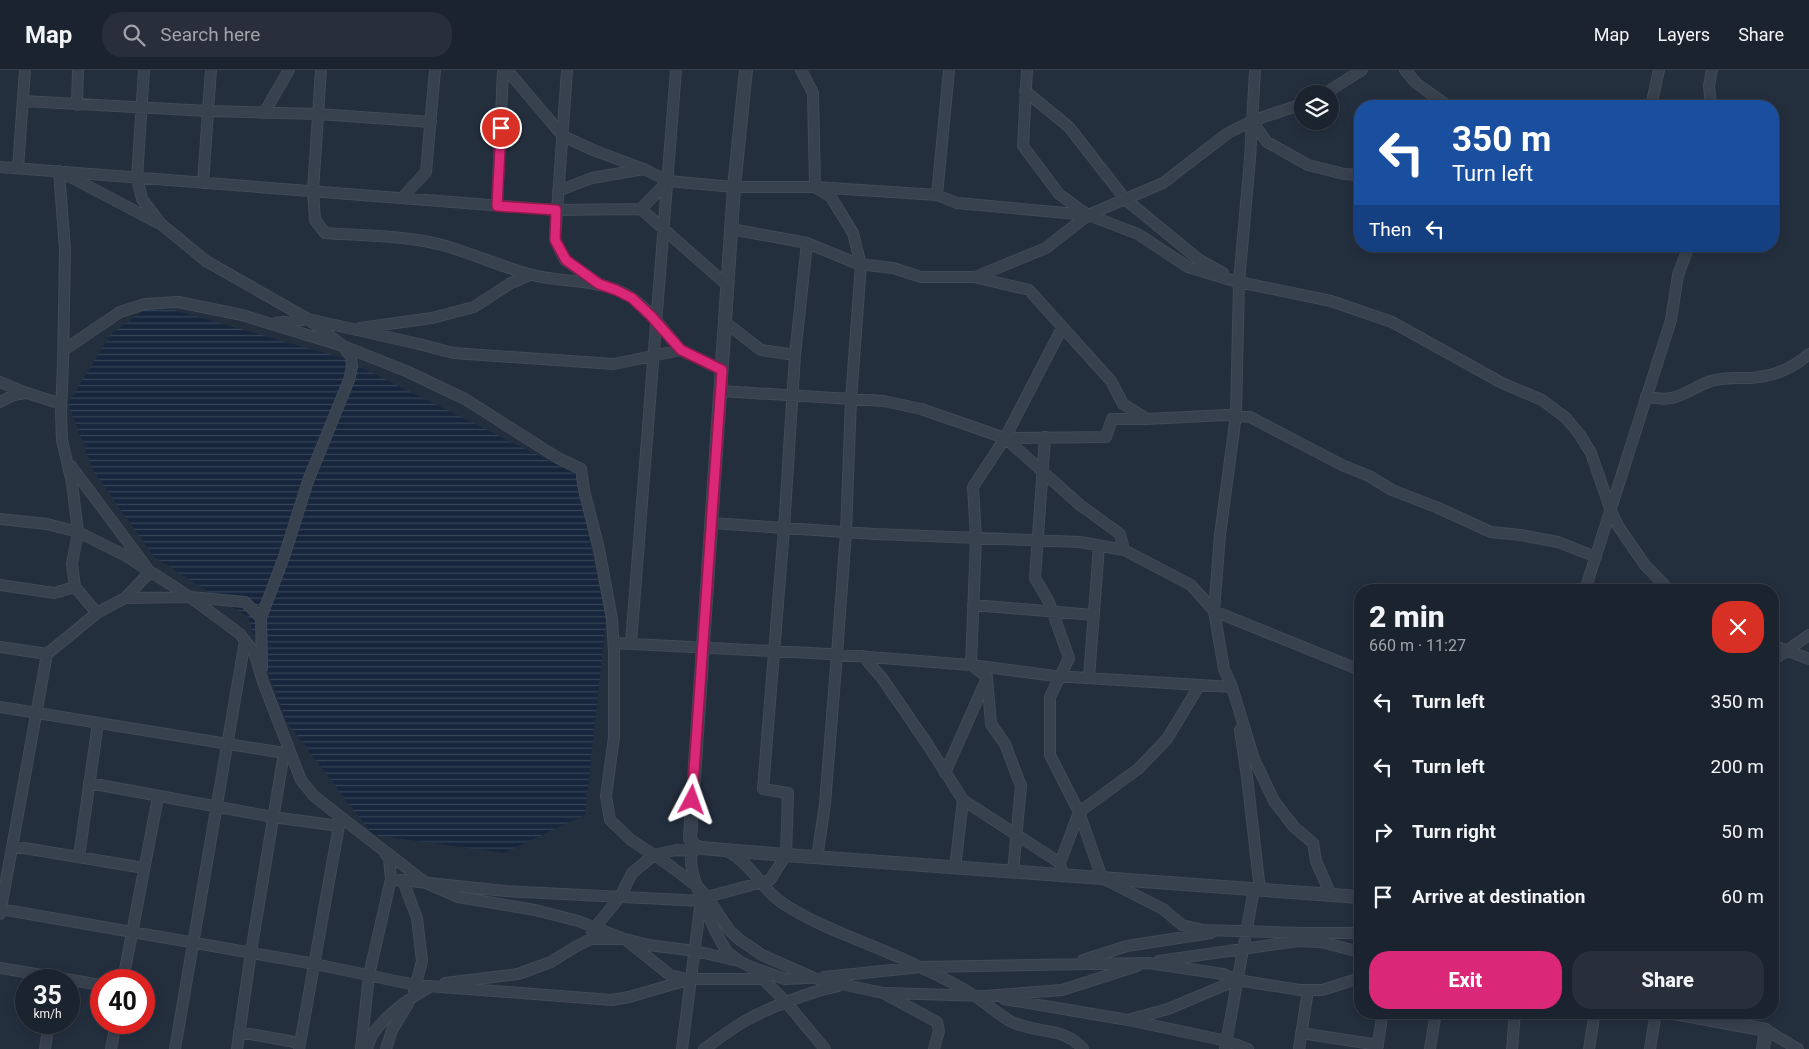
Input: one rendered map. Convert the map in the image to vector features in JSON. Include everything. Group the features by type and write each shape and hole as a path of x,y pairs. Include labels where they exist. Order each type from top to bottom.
{"street":[{"path":"18,168 25,70"},
{"path":"77,105 78,70"},
{"path":"144,70 137,178 142,199 161,224"},
{"path":"203,183 211,70"},
{"path":"264,113 289,70"},
{"path":"321,70 313,191 315,220 325,233 404,238 441,245 530,274 599,284 632,298 681,350 722,370"},
{"path":"402,198 426,172 435,70"},
{"path":"505,70 563,136 593,150 644,168 668,181 734,188 815,187 937,195 957,203 1088,215"},
{"path":"497,206 505,70"},
{"path":"567,70 555,240 566,260 599,284"},
{"path":"631,643 676,70"},
{"path":"746,70 731,228 690,838 693,848 691,861 698,887 730,931 740,940 762,955 814,978 883,993 985,996 1128,1020 1248,1049"},
{"path":"801,70 814,93 815,187"},
{"path":"937,195 949,70"},
{"path":"1027,70 1023,146 1059,194 1088,215 1138,234 1188,267 1239,282 1331,301 1392,322 1502,383 1550,406 1566,418 1586,444 1611,511 1635,552 1663,584"},
{"path":"1338,85 1362,70"},
{"path":"1406,70 1416,83 1440,100"},
{"path":"1652,100 1659,70"},
{"path":"1710,100 1709,86 1712,70"},
{"path":"1255,71 1239,282 1236,415 1220,535 1214,611 1224,669 1232,687 1254,759 1274,801 1294,827 1313,843 1316,861 1331,895"},
{"path":"1025,91 1069,127 1125,199 1198,259 1239,282"},
{"path":"23,102 141,109 318,114 431,122"},
{"path":"974,277 1046,248 1088,215 1163,183 1228,133 1252,121 1294,107"},
{"path":"1252,121 1267,142 1308,165 1354,175"},
{"path":"0,167 556,210 641,208 668,181"},
{"path":"558,191 592,178 644,168"},
{"path":"59,171 161,224 206,261 308,320 343,346 351,357 352,367 348,380 308,481 284,557 261,618 263,682"},
{"path":"59,171 65,250 64,350 61,404 62,440 72,483 78,532 72,564 75,587 97,613"},
{"path":"815,187 831,197 853,233 862,265 851,399 846,532 837,654 825,804 817,858"},
{"path":"641,208 727,285"},
{"path":"731,228 807,242 862,265 893,268 920,277 974,277 1029,290 1111,381 1123,404 1147,420"},
{"path":"391,880 505,891 705,899 770,880 786,855 788,793 763,790 794,395 795,356 807,242"},
{"path":"1587,584 1671,320 1678,275 1687,252"},
{"path":"352,329 432,318 474,307 511,283 530,274"},
{"path":"64,350 120,312 145,304 178,302 242,315 343,346 406,371 465,399 558,458 581,469 612,619 614,643 614,737 606,796 610,820 631,840 698,887"},
{"path":"272,323 308,320 453,353 614,364 681,350"},
{"path":"726,323 761,350 795,356"},
{"path":"971,664 976,538 973,487 1005,438 1062,328"},
{"path":"1646,396 1661,400 1676,398 1712,381 1772,375 1792,366 1809,354"},
{"path":"0,382 61,404"},
{"path":"720,391 884,401 921,409 1005,438 1106,437 1112,419 1147,420 1236,415 1250,417 1342,465 1369,476 1392,490 1436,506 1491,532 1558,542 1596,557"},
{"path":"0,402 14,395 28,393"},
{"path":"1045,437 1035,578 1049,602 1069,658 1050,697 1050,755 1079,812 1102,878 1163,910 1182,924 1203,930 1301,933 1354,932"},
{"path":"1005,438 1080,505 1120,534 1124,550"},
{"path":"67,461 150,572"},
{"path":"0,519 47,524 78,532 126,556 190,597 240,634 254,652 288,754 301,780 314,796 339,822 383,850 426,883 458,897 535,910 596,928 625,939 649,945 695,951 738,961 752,968 785,979 814,978 921,967 1148,962 1298,941 1321,942 1354,950"},
{"path":"711,523 784,529 1080,542 1124,550 1191,585 1214,611 1354,668"},
{"path":"1090,678 1099,546"},
{"path":"150,572 125,598 97,613 47,654 0,911 132,931 251,952 415,985 612,1000 691,979"},
{"path":"0,585 54,593 75,587"},
{"path":"125,598 190,597 245,602 261,618"},
{"path":"973,605 1094,615"},
{"path":"1779,656 1809,636"},
{"path":"175,1049 244,641"},
{"path":"614,643 837,654 971,664 1060,676 1232,687"},
{"path":"0,647 47,654"},
{"path":"1779,648 1809,659"},
{"path":"863,656 882,678 963,800 1017,835 1062,869"},
{"path":"971,664 987,677 991,724 1005,744 1020,786 1013,872"},
{"path":"945,773 987,677"},
{"path":"1062,869 1079,812 1138,769 1167,738 1200,686"},
{"path":"1226,1045 1243,949 1241,930 1257,890 1248,777 1232,687"},
{"path":"0,707 288,754"},
{"path":"79,857 98,723"},
{"path":"237,1049 273,817 288,754"},
{"path":"89,784 273,817 339,822"},
{"path":"125,969 158,796"},
{"path":"955,868 963,800"},
{"path":"239,1032 299,1046 339,822"},
{"path":"12,846 144,868"},
{"path":"575,947 596,928 620,897 632,874 654,855 693,848 1013,872 1062,869 1102,878 1354,897"},
{"path":"361,1049 369,975 391,880 389,860 383,850"},
{"path":"727,850 741,858 785,906 921,967 974,995 1011,1022 1067,1035 1078,1043 1082,1049"},
{"path":"386,1049 392,1030 412,998 422,961 417,918 403,881"},
{"path":"682,1049 700,908 705,899"},
{"path":"705,899 717,934 728,952 738,961"},
{"path":"1074,963 1127,946 1241,930"},
{"path":"1321,942 1354,933"},
{"path":"367,1049 373,1034 386,1019 412,998 432,986 518,974 551,962 575,947 591,940 625,939 670,975 680,978 762,979"},
{"path":"985,996 1062,990 1148,962 1223,974 1238,980 1308,990 1322,990 1354,980"},
{"path":"0,968 15,971"},
{"path":"752,968 786,1002 825,1049"},
{"path":"1128,1020 1168,1009 1238,980"},
{"path":"704,1049 740,1024 786,1002 824,988 844,985"},
{"path":"1299,1049 1308,990"},
{"path":"883,993 937,1022 939,1031 934,1049"},
{"path":"1301,1034 1378,1047 1382,1019"},
{"path":"1430,1049 1435,1019"},
{"path":"1512,1049 1514,1019"},
{"path":"1589,1049 1594,1019"},
{"path":"1650,1049 1655,1019"},
{"path":"1706,1019 1766,1030 1798,1049"},
{"path":"1763,1049 1766,1030"},
{"path":"45,1049 47,1034"},
{"path":"111,1049 114,1034"}],"water":[{"path":"153,304 342,358 576,474 606,619 585,815 504,853 373,835 286,721 247,616 154,557 93,470 68,403 111,334"}],"route":[{"path":"501,128 497,206 556,210 555,240 566,260 599,284 632,298 681,350 722,370 692,800"}]}
